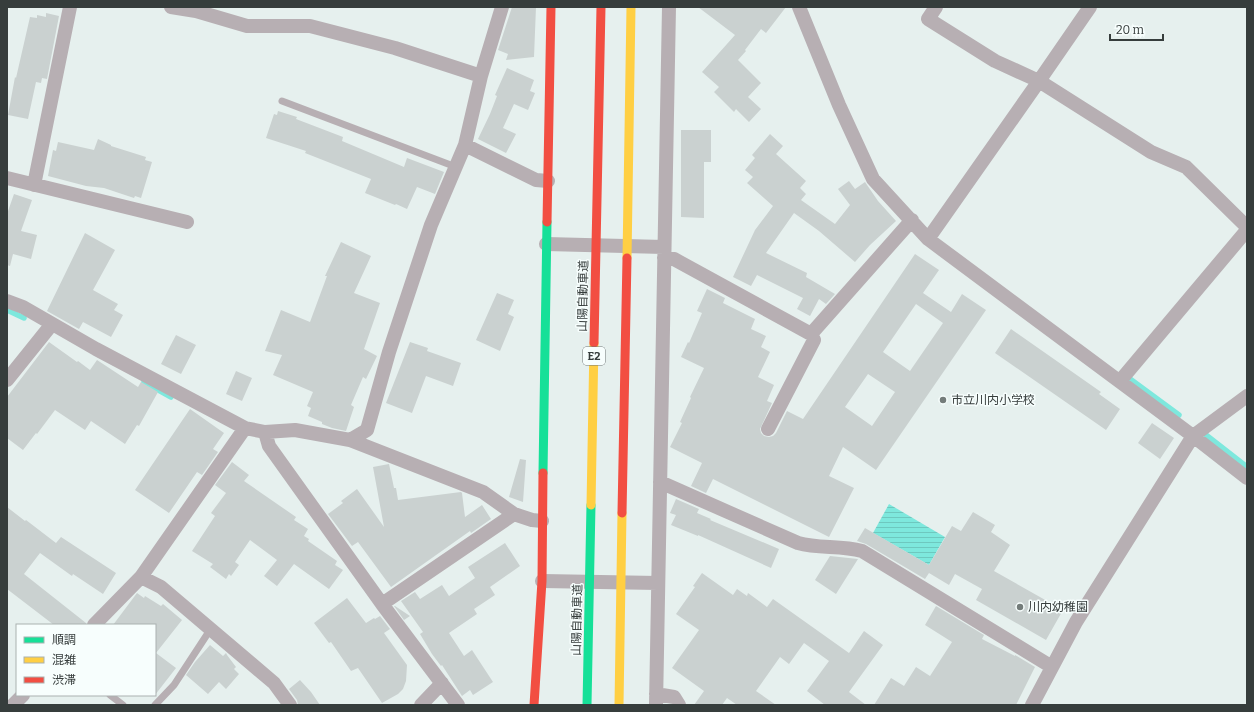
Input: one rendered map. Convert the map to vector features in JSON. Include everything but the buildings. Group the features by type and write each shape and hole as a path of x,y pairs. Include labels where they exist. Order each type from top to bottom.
{"main road":[{"path":"534,705 542,581 546,244 551,7"},
{"name":"山陽自動車道","path":"587,705 601,7"},
{"path":"619,705 631,7"}],"street":[{"path":"34,185 70,7"},
{"path":"170,7 196,11 247,26 310,26 395,48 481,76"},
{"path":"350,440 367,430 389,352 428,233 465,145 481,76 502,7"},
{"path":"669,7 656,700 674,697 679,705"},
{"path":"799,7 839,105 873,179 928,239 1120,381 1247,478"},
{"path":"936,7 928,19 995,61 1039,81 1151,152 1186,167 1247,226"},
{"path":"928,239 1090,7"},
{"path":"465,145 536,180 548,181"},
{"path":"7,178 187,222"},
{"path":"811,334 912,220"},
{"path":"1120,381 1247,230"},
{"path":"546,244 664,253 811,334 814,340 768,429"},
{"path":"7,301 23,307 96,349 245,428 265,432 295,430 350,440 483,492 514,514 532,520 542,520"},
{"path":"7,380 52,324"},
{"path":"1032,705 1076,622 1193,436 1247,396"},
{"path":"95,624 142,577 245,428"},
{"path":"265,432 269,446 382,604 458,705"},
{"path":"660,482 798,543 810,547 848,547 862,551 1052,667"},
{"path":"382,604 514,514"},
{"path":"142,577 161,587 274,683 290,705"},
{"path":"542,581 658,583"},
{"path":"421,705 442,683"},
{"path":"13,705 22,696"}],"lane":[{"path":"282,101 456,167"},
{"path":"155,705 174,685 210,630"},
{"path":"111,696 123,705"}],"water":[{"path":"889,504 945,537 929,565 873,533"}],"waterway":[{"path":"7,310 24,318"},
{"path":"1126,376 1179,415"},
{"path":"144,382 171,397"},
{"path":"1206,435 1247,467"}],"traffic: fast":[{"path":"543,473 547,222"},
{"path":"587,705 591,505"}],"traffic: slow":[{"path":"627,258 631,7"},
{"path":"591,505 594,343"},
{"path":"619,705 622,513"}],"traffic: jam":[{"path":"547,222 551,7"},
{"path":"594,343 601,7"},
{"path":"622,513 627,258"},
{"path":"534,705 542,581 543,473"}],"place":[{"name":"市立川内小学校","path":"943,400"},
{"name":"川内幼稚園","path":"1020,607"}]}
